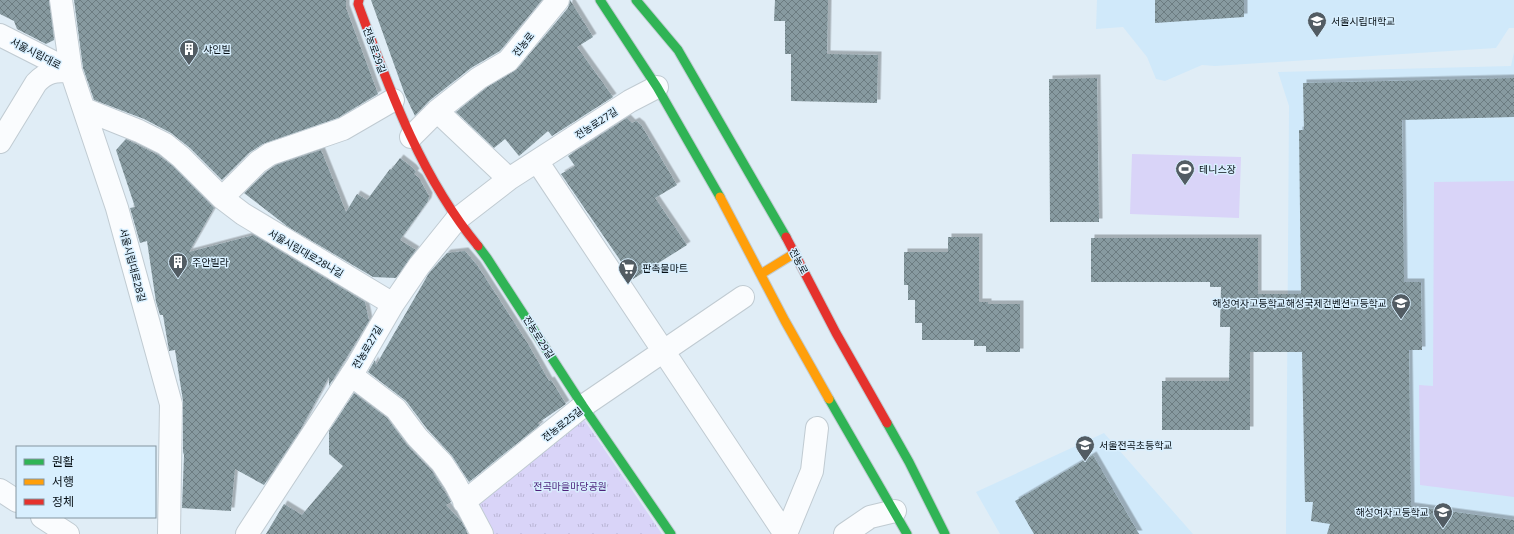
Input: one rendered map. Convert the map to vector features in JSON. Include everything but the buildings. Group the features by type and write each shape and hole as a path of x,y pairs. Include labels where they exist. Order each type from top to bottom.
{"main road":[{"name":"전농로29길","path":"359,0 358,4 393,100 411,138 456,220 500,277 584,406 671,534"},
{"path":"600,0 657,87 728,210 785,321 907,534"},
{"name":"전농로","path":"636,0 678,50 795,253 836,333 909,462 945,534"},
{"path":"761,274 795,253"}],"street":[{"name":"서울시립대로28길","path":"61,0 71,71 117,208 171,404 169,534"},
{"name":"전농로","path":"437,111 479,78 508,61 558,0"},
{"name":"서울시립대로","path":"0,35 71,71"},
{"path":"0,142 36,83 49,72 71,71"},
{"name":"전농로27길","path":"247,534 351,375 393,304 419,266 456,220 509,179 630,101 657,87"},
{"path":"222,198 258,162 270,154 317,139 342,129 393,100"},
{"name":"서울시립대로28나길","path":"84,109 139,131 165,144 181,157 222,198 265,229 393,304"},
{"path":"411,138 437,111 509,179"},
{"path":"537,161 786,534"},
{"name":"전농로25길","path":"464,502 584,406 743,297"},
{"path":"351,375 401,414 417,437 442,463 482,534"},
{"path":"786,534 812,471 817,428"},
{"path":"0,490 16,500"},
{"path":"845,534 870,517 895,511"},
{"path":"44,518 68,534"}],"shaded area":[{"name":"서울시립대학교","path":"1097,0 1514,0 1514,28 1509,28 1496,48 1215,66 1202,65 1165,81 1156,79 1147,57 1123,27 1096,29"},
{"name":"해성여자고등학교해성국제컨벤션고등학교","path":"1514,52 1514,534 1286,534 1289,106 1278,72 1511,66"},
{"name":"서울전곡초등학교","path":"1104,433 1193,534 1000,534 976,492"}],"green space":[{"name":"테니스장","path":"1132,154 1241,157 1239,218 1130,214"},
{"path":"1514,181 1514,497 1420,485 1419,385 1433,386 1434,182"},
{"name":"전곡마을마당공원","path":"581,415 662,534 487,534 470,503"}],"traffic: fast":[{"path":"600,0 657,87 720,197"},
{"path":"636,0 678,50 786,237"},
{"path":"478,246 583,406 671,534"},
{"path":"829,399 907,534"},
{"path":"887,423 909,462 945,534"}],"traffic: slow":[{"path":"720,197 785,321 829,399"},
{"path":"761,274 795,253"}],"traffic: jam":[{"path":"359,0 358,4 370,36 394,99 408,130 439,190 457,219 478,246"},
{"path":"786,237 836,333 887,423"}],"place":[{"name":"서울시립대학교","path":"1317,38"},
{"name":"샤인빌","path":"189,66"},
{"name":"테니스장","path":"1185,186"},
{"name":"주안빌라","path":"178,279"},
{"name":"판촉물마트","path":"628,285"},
{"name":"해성여자고등학교해성국제컨벤션고등학교","path":"1401,320"},
{"name":"서울전곡초등학교","path":"1085,462"},
{"name":"해성여자고등학교","path":"1443,529"}]}
